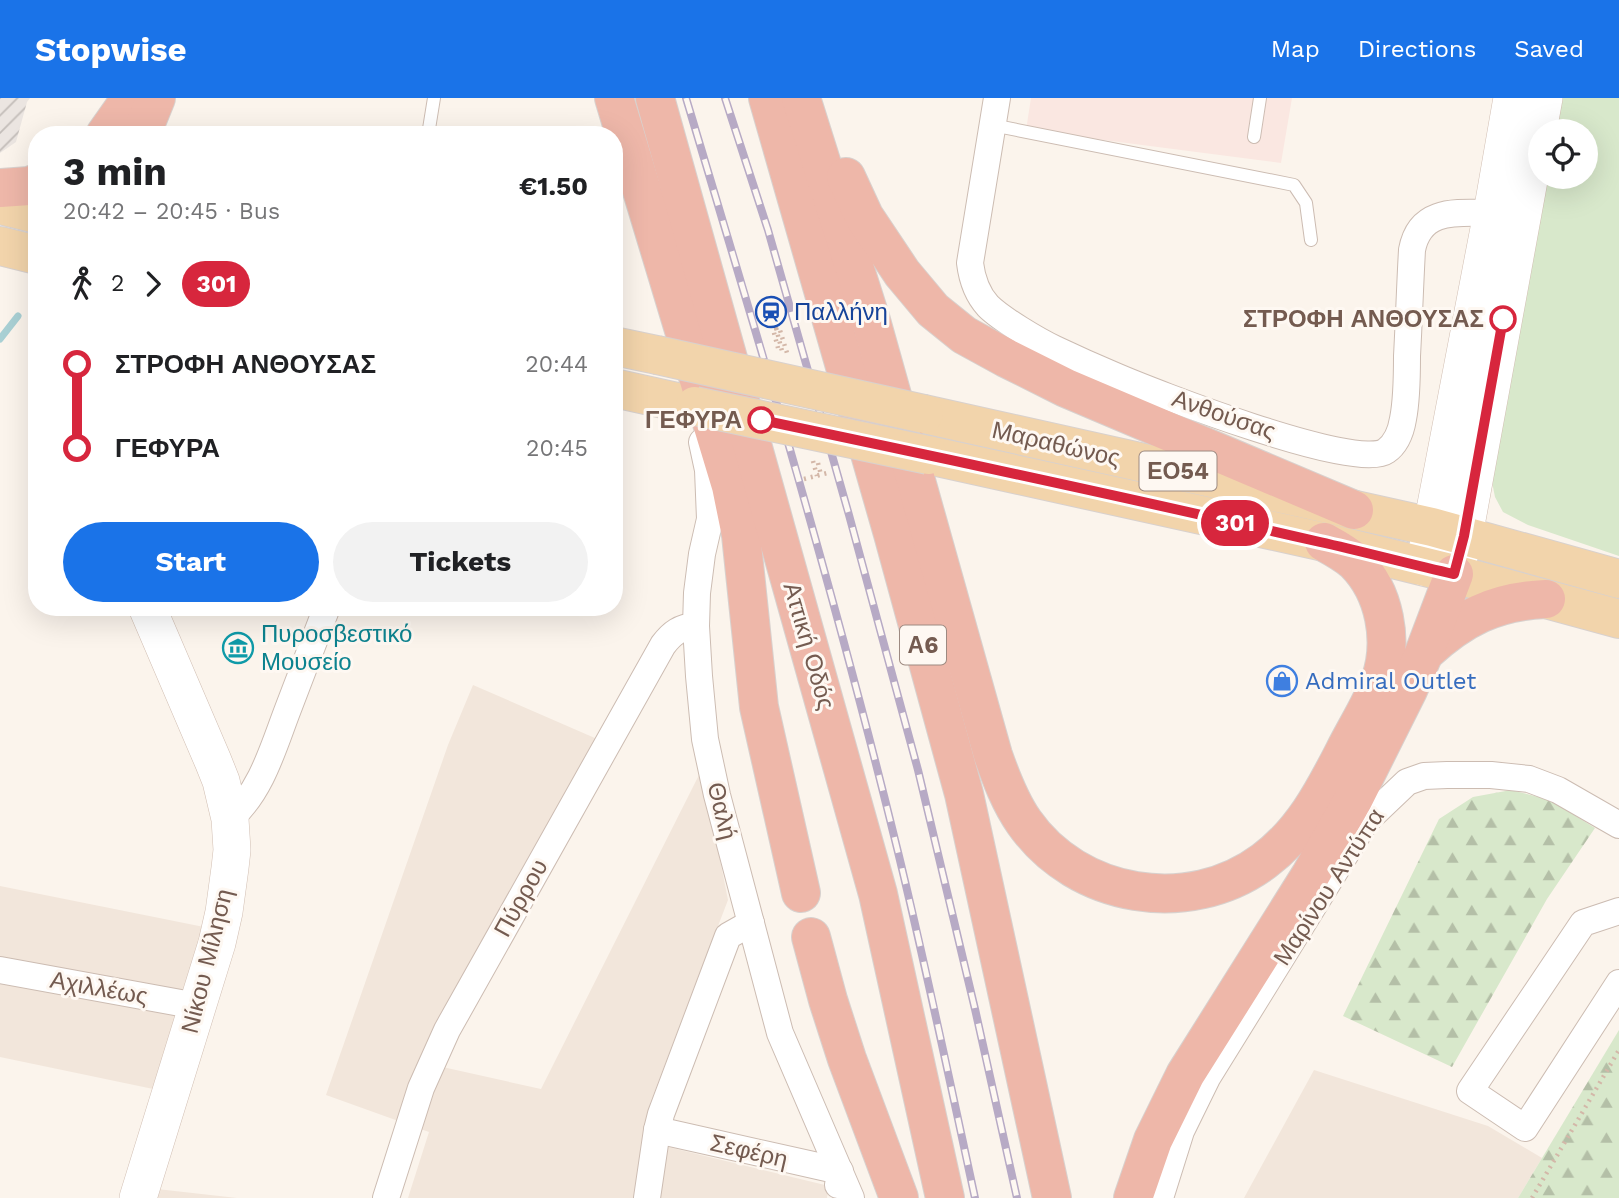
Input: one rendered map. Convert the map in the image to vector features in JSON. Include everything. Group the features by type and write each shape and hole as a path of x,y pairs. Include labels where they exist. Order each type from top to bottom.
{"highway":[{"path":"614,98 622,126"},
{"name":"Αττική Οδός","path":"655,98 878,894 945,1198"},
{"name":"Α6","path":"768,98 964,794 1052,1198"},
{"path":"802,98 870,317 993,755 1020,816 1036,837 1061,860 1093,879 1121,888 1147,893 1187,893 1222,884 1250,870 1276,851 1301,825 1322,794 1372,698 1380,680 1386,649 1386,629 1380,602 1370,583 1344,553 1324,542"},
{"path":"817,98 834,148 864,216 902,273 933,310 964,335 1066,388 1354,510"},
{"path":"623,128 730,486 741,535 759,707 801,893"},
{"path":"0,188 28,186"},
{"path":"1133,1198 1153,1140 1173,1096 1310,876 1341,822 1408,690 1424,653 1439,570"},
{"path":"1424,653 1452,628 1478,613 1516,602 1546,599"},
{"path":"811,937 847,1059 899,1198"}],"main road":[{"path":"0,205 28,212"},
{"path":"0,246 28,253"},
{"name":"Μαραθώνος","path":"623,348 1354,510 1448,532 1619,579"},
{"name":"Μαραθώνος","path":"623,390 1324,542 1619,619"}],"street":[{"name":"Ανθούσας","path":"997,98 970,263 973,281 988,306 1052,347 1113,375 1202,410 1263,430 1346,452 1366,455 1383,453 1395,442 1403,419 1415,235 1427,222 1442,216 1456,213 1492,213"},
{"path":"1448,532 1492,213 1512,98"},
{"path":"1439,570 1544,98"},
{"name":"Θαλή","path":"695,406 708,470 709,519 697,593 696,625 705,739 717,795 780,1033 850,1198"},
{"name":"Νίκου Μίληση","path":"138,1198 217,943 232,850 230,819 221,781 151,616"},
{"path":"230,819 248,800 263,773 324,616"},
{"name":"Πύρρου","path":"386,1198 421,1088 447,1030 663,645 672,633 696,625"},
{"name":"Μαρίνου Αντύπα","path":"1160,1198 1181,1131 1207,1078 1366,821 1407,782 1424,776 1447,775 1491,775 1529,779 1558,790 1619,825"},
{"path":"1619,911 1583,923 1470,1091 1525,1128 1619,983"},
{"path":"647,1198 661,1114 728,936 751,923"},
{"name":"Αχιλλέως","path":"0,970 197,1006"},
{"name":"Σεφέρη","path":"657,1130 840,1171"},
{"path":"835,1198 840,1171"}],"lane":[{"path":"429,126 434,98"},
{"path":"1254,137 1260,98"},
{"path":"992,125 1294,185 1306,203 1311,240"}],"path":[{"path":"785,346 794,344"},
{"path":"804,479 831,472"},
{"path":"1532,1198 1619,1050"}],"shaded area":[{"path":"0,98 30,98 16,142 0,153"},
{"path":"1031,98 1292,98 1281,163 1026,130"},
{"path":"473,685 604,742 420,1062 541,1089 702,769 728,900 650,1103 643,1141 829,1186 827,1198 408,1198 429,1132 326,1095 448,745"},
{"path":"0,886 204,927 158,1090 0,1057"},
{"path":"1314,1070 1488,1126 1542,1158 1518,1198 1244,1198"},
{"path":"157,1189 237,1198 154,1198"}],"green space":[{"path":"1560,98 1619,98 1619,556 1528,525 1503,512 1495,497 1491,477 1544,189 1598,189 1598,119 1556,119"},
{"path":"1511,790 1550,800 1595,828 1547,899 1452,1067 1343,1016 1439,819 1473,797"},
{"path":"1619,1030 1619,1198 1518,1198"}],"waterway":[{"path":"0,339 18,316"}],"railway":[{"path":"686,98 797,474 874,757 918,938 975,1198"},
{"path":"725,98 768,230 918,770 1017,1198"}],"bus line":[{"name":"301","path":"761,420 1324,542 1454,574 1464,536 1503,319"}],"place":[{"name":"Παλλήνη","path":"771,312"},
{"name":"ΣΤΡΟΦΗ ΑΝΘΟΥΣΑΣ","path":"1503,319"},
{"name":"ΓΕΦΥΡΑ","path":"761,420"},
{"name":"Πυροσβεστικό Μουσείο","path":"238,648"},
{"name":"Admiral Outlet","path":"1282,681"}]}
